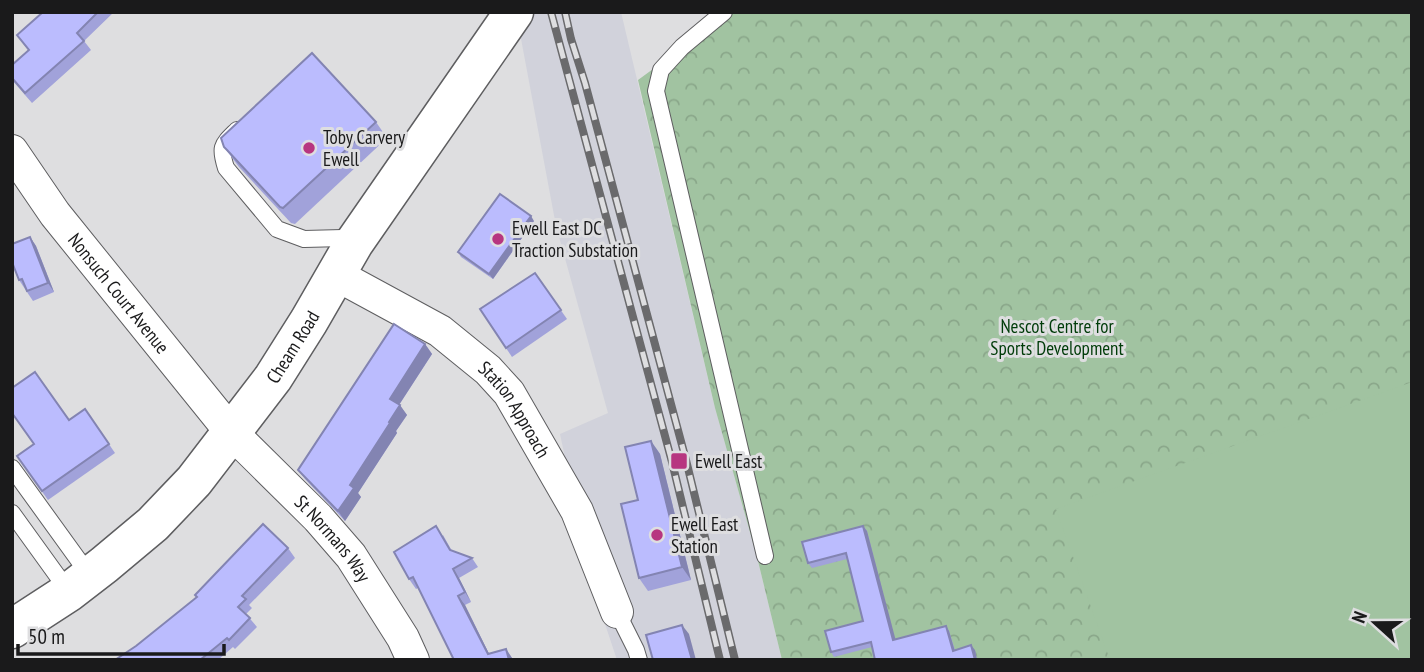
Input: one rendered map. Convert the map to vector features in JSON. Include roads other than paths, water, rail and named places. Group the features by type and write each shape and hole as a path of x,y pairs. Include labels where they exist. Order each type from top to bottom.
{"highway":[{"name":"Cheam Road","path":"12,629 79,584 153,524 194,481 272,378 309,321 344,258 514,12"}],"street":[{"name":"Nonsuch Court Avenue","path":"12,151 55,214 231,432"},
{"name":"Station Approach","path":"344,258 488,370 509,393 578,511 617,612"},
{"name":"St Normans Way","path":"231,432 318,518 351,556 403,638 413,660"}],"lane":[{"path":"724,12 682,47 661,70 656,91 765,556"},
{"path":"251,117 224,143 222,156 226,168 277,229 304,239 344,237 344,258"},
{"path":"12,468 79,584"},
{"path":"12,513 79,584"},
{"path":"617,612 639,660"}],"railway":[{"path":"551,12 672,462 720,660"},
{"path":"565,12 686,460 735,660"}],"place":[{"name":"Toby Carvery Ewell","path":"309,148"},
{"name":"Ewell East DC Traction Substation","path":"498,239"},
{"name":"Ewell East","path":"679,461"},
{"name":"Ewell East Station","path":"657,535"}],"park label":[{"name":"Nescot Centre for Sports Development","path":"1057,337"}]}
